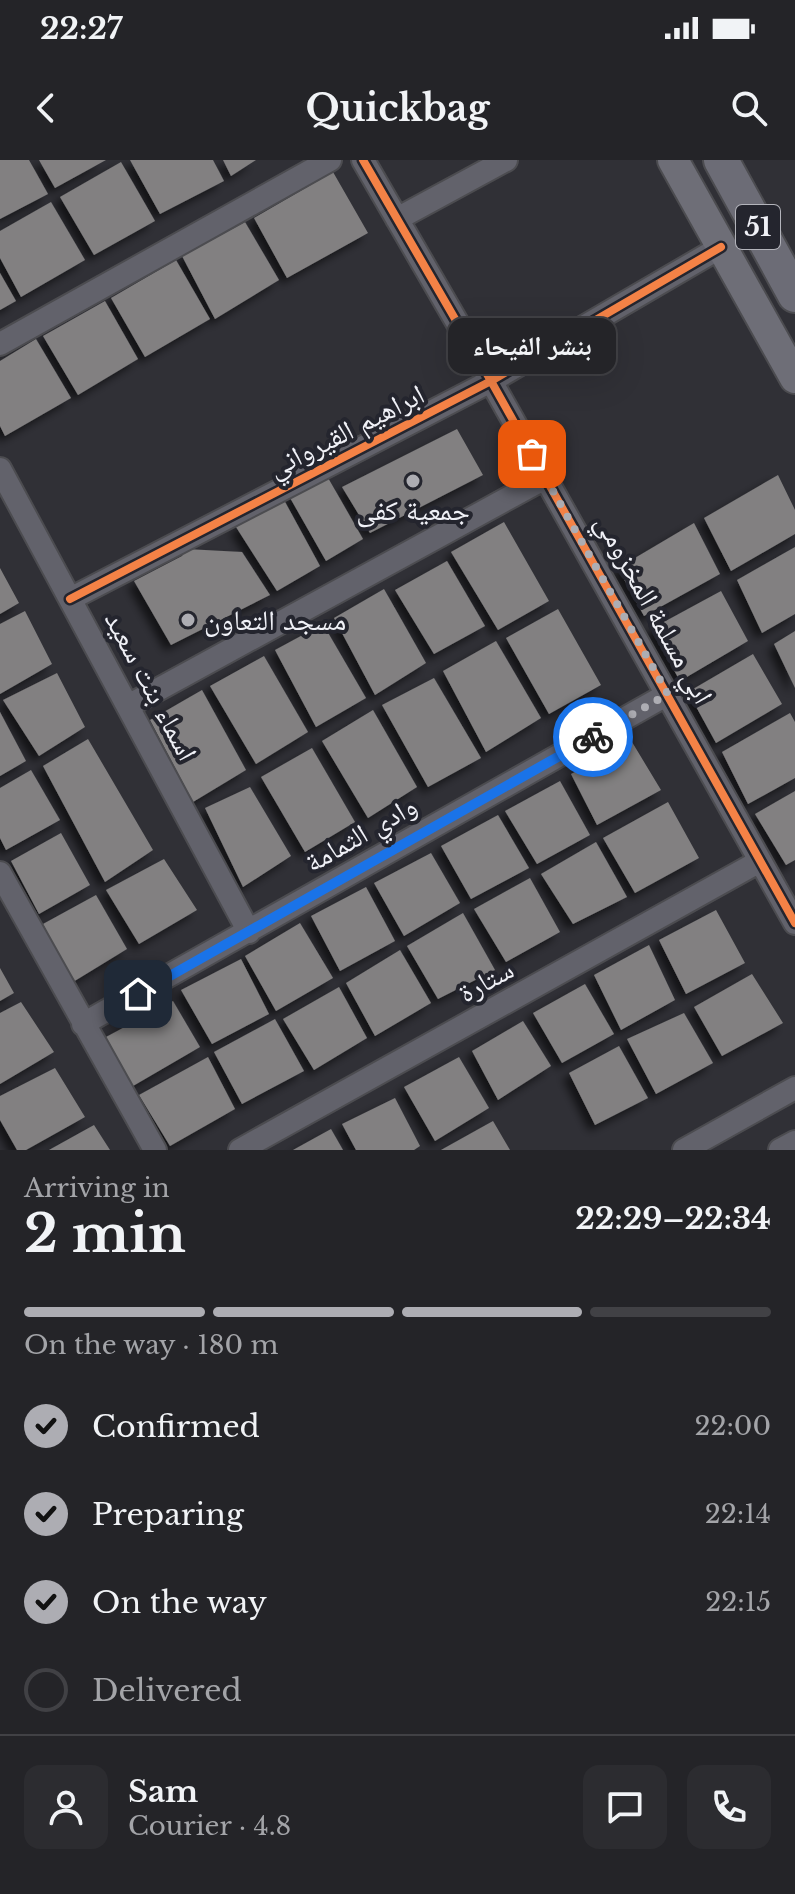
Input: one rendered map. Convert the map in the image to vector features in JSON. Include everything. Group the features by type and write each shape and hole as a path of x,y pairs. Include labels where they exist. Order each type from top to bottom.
{"main road":[{"path":"673,160 795,378"},
{"name":"51","path":"721,160 795,295"}],"street":[{"path":"0,344 330,160"},
{"name":"ابي مسلمة المخزومي","path":"363,160 491,381 795,923"},
{"path":"397,219 506,160"},
{"name":"ابراهيم القيرواني","path":"70,599 491,381 721,247"},
{"name":"اسماء بنت سعيد","path":"0,469 249,932"},
{"path":"128,706 545,478"},
{"name":"وادي الثمامة","path":"83,1024 668,694"},
{"name":"ستارة","path":"240,1150 760,861"},
{"path":"0,873 155,1150"},
{"path":"684,1150 795,1088"},
{"path":"780,1150 795,1142"}],"building":[{"path":"0,160 29,160 48,194 0,219"},
{"path":"39,160 106,160 55,188"},
{"path":"130,160 213,160 224,181 160,214"},
{"path":"223,160 256,160 231,176"},
{"path":"121,162 155,221 94,255 60,197"},
{"path":"333,172 368,233 287,278 254,218"},
{"path":"51,202 85,260 21,297 0,258 0,231"},
{"path":"245,222 279,280 215,319 182,256"},
{"path":"176,260 210,319 145,357 111,298"},
{"path":"0,273 16,301 0,310"},
{"path":"105,301 138,359 78,395 43,336"},
{"path":"36,339 71,398 5,436 0,426 0,361"},
{"name":"جمعية كفى","path":"457,429 483,475 370,533 342,487"},
{"path":"778,475 795,510 795,534 731,571 704,518"},
{"path":"327,476 363,539 326,561 289,496"},
{"path":"284,500 320,566 277,591 236,527"},
{"path":"504,522 549,601 498,630 451,552"},
{"path":"694,523 720,574 644,616 618,568"},
{"path":"795,547 795,614 762,633 737,580"},
{"name":"مسجد التعاون","path":"186,549 242,552 270,595 171,645 134,581 182,556"},
{"path":"447,561 485,626 434,654 395,590"},
{"path":"0,568 19,603 0,614"},
{"path":"384,589 426,663 375,695 334,618"},
{"path":"721,591 748,641 680,681 651,629"},
{"path":"558,609 601,685 549,714 506,638"},
{"path":"25,611 52,664 0,694 0,624"},
{"path":"323,624 366,698 316,727 275,650"},
{"path":"795,631 795,688 774,644"},
{"path":"496,641 541,718 486,752 443,671"},
{"path":"753,654 782,704 716,743 688,692"},
{"path":"264,656 308,732 256,764 210,686"},
{"path":"57,673 85,727 39,756 3,700"},
{"path":"434,678 481,758 428,787 382,705"},
{"path":"202,690 246,770 193,802 150,720"},
{"path":"373,710 417,787 368,818 322,741"},
{"path":"0,712 26,761 0,776"},
{"path":"790,713 795,722 795,778 748,804 722,752"},
{"path":"88,739 153,850 105,882 43,766"},
{"path":"632,742 661,790 597,825 571,774"},
{"path":"312,748 355,822 305,852 261,777"},
{"path":"31,770 60,820 6,850 0,838 0,788"},
{"path":"560,781 590,835 537,864 505,811"},
{"path":"250,787 291,856 243,887 205,808"},
{"path":"795,791 795,860 786,865 755,814"},
{"path":"668,802 699,858 635,893 603,838"},
{"path":"498,815 529,868 471,899 441,846"},
{"path":"61,833 90,885 39,914 11,861"},
{"path":"596,842 627,897 573,924 541,874"},
{"path":"431,853 460,903 404,936 374,883"},
{"path":"164,859 197,910 139,944 106,890"},
{"path":"530,878 560,932 506,962 474,909"},
{"path":"366,887 395,941 340,971 311,916"},
{"path":"96,895 127,949 73,982 43,924"},
{"path":"716,910 745,963 686,994 659,940"},
{"path":"463,913 495,970 438,999 407,946"},
{"path":"300,923 333,978 276,1011 245,956"},
{"path":"649,945 675,1000 621,1030 594,975"},
{"path":"400,950 431,1003 375,1036 346,983"},
{"path":"241,959 269,1014 212,1044 181,990"},
{"path":"0,968 14,993 0,1001"},
{"path":"752,974 783,1023 722,1056 694,1007"},
{"path":"585,984 614,1034 562,1063 533,1013"},
{"path":"339,987 367,1038 314,1070 283,1019"},
{"path":"173,1001 200,1047 133,1086 106,1037"},
{"path":"21,1002 54,1052 0,1084 0,1013"},
{"path":"684,1013 713,1063 656,1094 627,1039"},
{"path":"275,1019 304,1071 242,1104 214,1052"},
{"path":"523,1021 551,1066 498,1100 472,1051"},
{"path":"619,1046 648,1098 595,1125 569,1073"},
{"path":"208,1057 235,1109 170,1146 139,1095"},
{"path":"459,1057 489,1108 435,1141 404,1087"},
{"path":"55,1068 85,1117 26,1150 17,1150 0,1120 0,1096"},
{"path":"395,1098 420,1146 414,1150 356,1150 342,1124"},
{"path":"493,1121 510,1150 441,1150"},
{"path":"94,1125 110,1150 49,1150"},
{"path":"331,1129 343,1150 293,1150"}],"cycle path":[{"path":"363,160 491,381 795,923"},
{"path":"70,599 491,381 721,247"}],"way so far":[{"path":"532,454 668,694 593,737"}],"place":[{"name":"بنشر الفيحاء","path":"532,454"},
{"name":"جمعية كفى","path":"413,481"},
{"name":"مسجد التعاون","path":"188,620"}],"route":[{"path":"138,994 593,737"}]}
